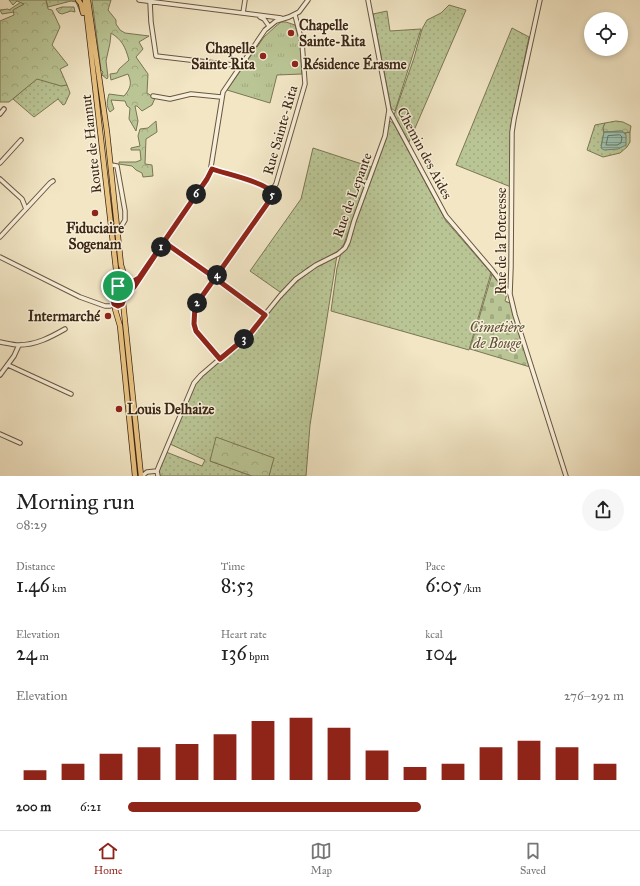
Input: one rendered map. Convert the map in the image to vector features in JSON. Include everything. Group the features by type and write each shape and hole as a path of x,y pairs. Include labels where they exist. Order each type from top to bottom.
{"main road":[{"name":"Route de Hannut","path":"89,0 111,165 121,265 128,288 124,300 142,476"},
{"name":"Route de Hannut","path":"81,1 86,33 89,35 118,286 115,289 113,301 120,326 134,476"},
{"path":"122,282 128,288 121,292 118,286 122,282"},
{"path":"114,298 119,296 124,300 118,306 114,304"}],"street":[{"path":"139,0 283,18"},
{"path":"245,0 245,14"},
{"path":"128,288 138,279 207,179 212,169 221,97 223,92 269,26 276,21 295,14 303,8 308,0"},
{"name":"Chemin des Aides","path":"368,0 389,110 446,216 492,270 510,294"},
{"name":"Rue de la Poteresse","path":"540,0 512,132 510,294 566,476"},
{"path":"150,2 151,22 156,56 241,66"},
{"path":"245,14 261,17 269,26"},
{"name":"Rue Sainte-Rita","path":"220,359 196,331 194,324 195,306 272,197 273,193 270,189 276,184 305,84 302,42 295,14"},
{"path":"153,96 170,99 191,94 221,97"},
{"path":"0,114 4,109"},
{"name":"Rue de Lepante","path":"158,474 194,383 201,375 250,334 280,296 296,279 316,265 341,252 348,242 385,136 389,110"},
{"path":"0,163 21,140"},
{"name":"Route de Hannut","path":"111,165 117,166 125,211 125,220 118,232"},
{"path":"212,169 248,180 270,189"},
{"path":"0,179 22,199 26,209"},
{"path":"0,238 50,182 53,181"},
{"path":"164,242 265,315"},
{"path":"0,257 80,297 105,306 114,304"},
{"path":"128,288 138,279"},
{"path":"0,342 19,345 41,341 65,329"},
{"path":"0,375 14,356 19,345"},
{"path":"8,365 71,394"},
{"path":"0,434 20,443"},
{"path":"142,476 148,472 158,474"}],"green space":[{"path":"9,0 46,0 48,9 52,10 60,27 52,45 68,65 60,69 67,85 61,86 37,79 9,102 0,102 0,21 14,15 13,10 24,4 17,1 13,5"},
{"path":"46,0 75,0 78,3 81,14 76,2 71,1 48,7"},
{"path":"92,0 111,0 108,10 116,20 116,24 120,30 125,33 149,36 139,42 143,49 136,57 148,74 147,93 155,98 152,105 142,111 135,106 138,121 136,131 129,119 130,108 127,106 125,101 111,100 114,109 110,112 107,106 109,94 124,96 129,88 130,80 128,74 111,80 110,74 117,73 119,69 129,60 123,44 111,33 106,61 107,79 102,75 103,72 101,70"},
{"path":"21,2 24,5 14,10 14,12 2,14 0,10 9,10"},
{"path":"449,5 466,10 409,142 394,115 414,58 422,29 427,20 441,13"},
{"path":"62,7 74,7 75,12 71,11 62,14 59,13 56,9"},
{"path":"387,11 390,31 421,29 395,111 391,108 373,14"},
{"path":"281,22 295,25 300,43 302,74 277,75 270,103 227,90 264,37"},
{"path":"512,28 529,37 511,124 511,187 456,165"},
{"path":"37,78 61,85 67,85 70,93 65,104 63,105 58,99 34,117 13,99"},
{"path":"156,121 157,132 146,139 145,164 152,165 153,176 143,177 142,173 132,166 119,164 119,162 136,162 141,160 140,150 131,150 131,148 140,146 138,136 140,129 148,128"},
{"path":"390,121 394,124 446,221 491,273 469,350 331,311 337,268 341,253 353,229"},
{"path":"616,121 623,122 631,126 630,132 604,132 603,128 605,123"},
{"path":"605,123 601,146 626,135 625,133 630,132 630,142 620,153 603,157 587,150 595,125"},
{"path":"313,148 371,167 344,244 340,250 307,268 280,292 250,271 301,199"},
{"path":"337,255 310,425 306,476 269,476 273,458 210,461 252,476 160,476 158,472 166,452 202,466 205,460 170,444 193,387 198,380 251,334 280,298 295,283 322,263"},
{"name":"Cimetière de Bouge","path":"492,274 507,294 505,301 510,303 530,367 470,349"},
{"path":"216,437 274,458 269,476 252,476 210,461"}],"water":[{"path":"622,131 626,135 626,145 618,149 604,150 601,148 604,132"}],"place":[{"name":"Chapelle Sainte-Rita","path":"291,33"},
{"name":"Chapelle Sainte Rita","path":"263,56"},
{"name":"Résidence Érasme","path":"295,64"},
{"name":"Fiduciaire Sogenam","path":"95,213"},
{"name":"Intermarché","path":"108,316"},
{"name":"Louis Delhaize","path":"119,409"}],"route":[{"path":"118,286 115,289 113,301 116,306 122,304 125,296 134,287 164,242 215,278 195,306 194,324 196,331 220,359 250,334 265,315 215,278 272,197 273,193 270,189 248,180 212,169 207,179 139,278 127,285 122,282 118,286"}]}
